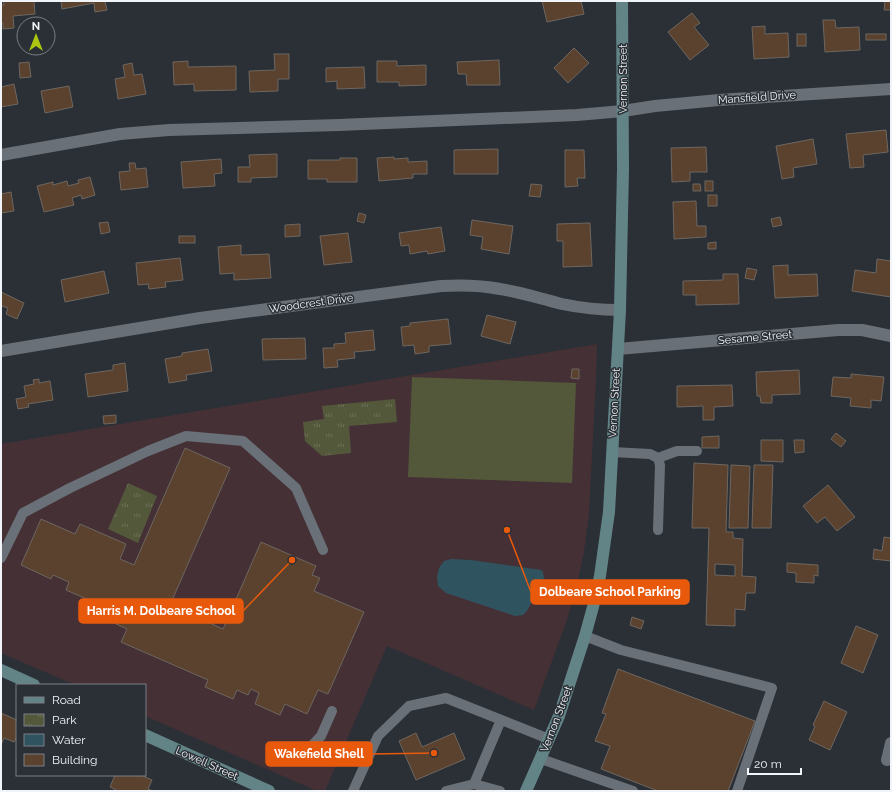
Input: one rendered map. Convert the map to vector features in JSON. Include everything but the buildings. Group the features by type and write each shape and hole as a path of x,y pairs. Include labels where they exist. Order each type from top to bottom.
{"main road":[{"name":"Vernon Street","path":"526,791 559,716 585,636 593,607 606,544 618,349 623,217 622,1"},
{"path":"1,670 32,684"},
{"name":"Lowell Street","path":"146,735 269,791"}],"street":[{"name":"Mansfield Drive","path":"623,111 655,106 720,100 891,89"},
{"path":"1,155 120,134 169,130 339,125 577,115 623,111"},
{"name":"Woodcrest Drive","path":"1,351 200,318 441,286 470,285 492,288 576,306 605,310 620,310"},
{"name":"Sesame Street","path":"618,349 838,330 862,330 891,336"},
{"path":"887,760 891,743"}],"lane":[{"path":"1,558 23,513 70,488 148,451 186,436 243,441 296,488 323,550"},
{"path":"658,458 676,451 698,450"},
{"path":"612,452 650,454 658,458 660,465 658,530"},
{"path":"585,636 621,650 772,688 737,791"},
{"path":"353,791 378,736 409,706 446,698 549,738"},
{"path":"303,755 321,736 332,711"},
{"path":"474,784 502,720"},
{"path":"540,759 633,791"},
{"path":"446,791 474,784 500,791"}],"shaded area":[{"path":"597,344 589,514 584,552 576,589 567,620 534,710 387,646 325,791 317,791 146,716 146,684 73,684 1,653 1,444"}],"green space":[{"path":"412,377 576,383 572,483 408,477"},
{"path":"395,399 397,422 349,426 351,453 322,456 305,441 303,422 324,419 322,406"},
{"path":"128,483 157,496 138,543 108,529"}],"water":[{"path":"451,559 471,560 541,570 543,572 544,579 527,611 523,615 515,616 446,593 438,586 437,577 439,568 444,561"}],"place":[{"name":"Dolbeare School Parking","path":"507,530"},
{"name":"Harris M. Dolbeare School","path":"292,560"},
{"name":"Wakefield Shell","path":"434,753"}]}
